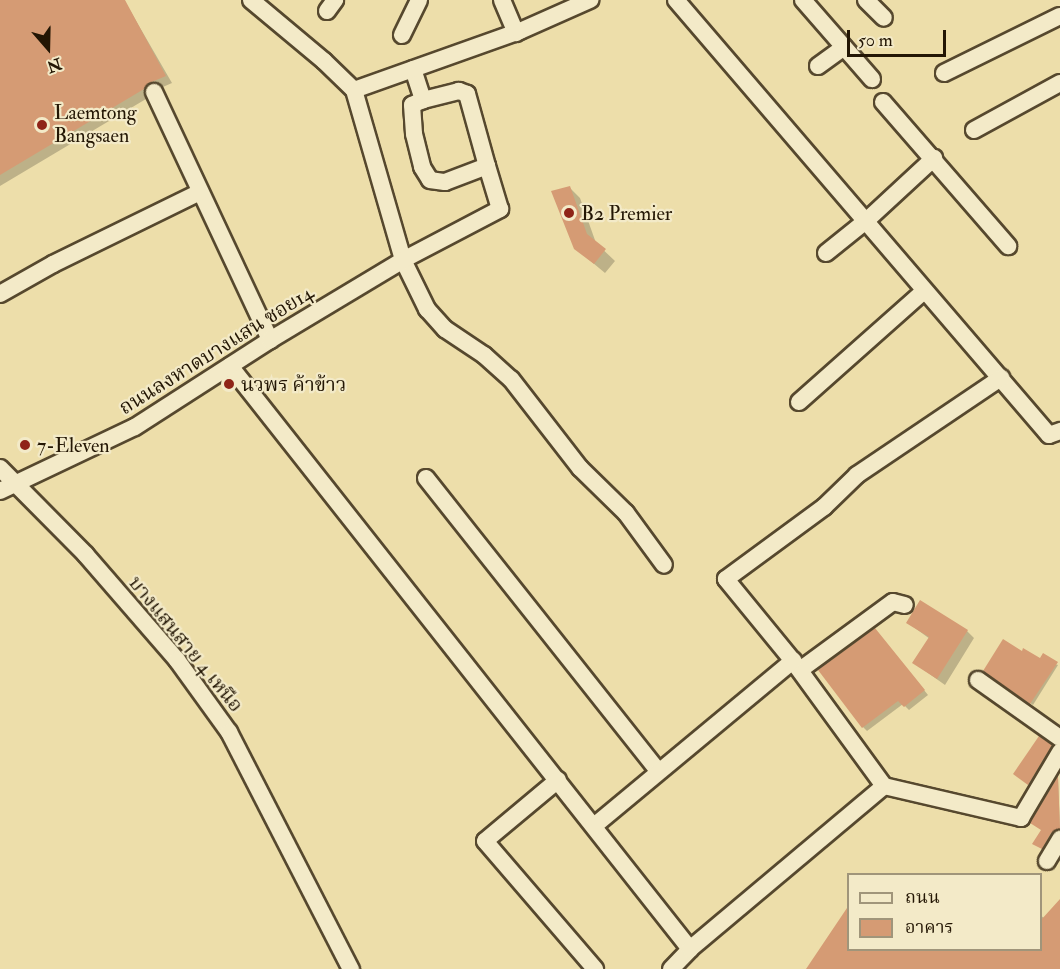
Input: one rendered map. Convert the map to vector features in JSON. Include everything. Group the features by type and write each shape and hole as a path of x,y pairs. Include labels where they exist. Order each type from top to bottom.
{"street":[{"path":"251,0 354,90 403,260 427,309 445,329 484,355 511,379 580,468 626,513 664,565"},
{"path":"402,34 419,0"},
{"path":"502,0 516,33"},
{"path":"354,90 516,33 590,0"},
{"path":"676,0 1049,435 1060,431"},
{"path":"804,0 872,78"},
{"path":"866,0 884,18"},
{"path":"944,73 1060,16"},
{"path":"818,66 844,47"},
{"path":"413,69 423,100"},
{"path":"974,130 1060,83"},
{"path":"459,91 467,94 487,166 445,182 430,180 422,168 414,134 412,105 423,100 459,91"},
{"path":"154,92 270,340"},
{"path":"883,102 934,158 1008,246"},
{"path":"826,253 866,221 934,158"},
{"name":"ถนนลงหาดบางแสน ซอย14","path":"0,491 135,427 270,340 403,260 500,209 487,166"},
{"path":"0,294 53,264 200,192"},
{"path":"799,402 924,291"},
{"path":"230,366 690,949"},
{"path":"1001,378 857,475 824,507 726,579 796,665 884,786 1021,818 1060,752"},
{"name":"บางแสนสาย 4 เหนือ","path":"0,468 94,564 177,660 229,732 351,969"},
{"path":"426,478 658,771"},
{"path":"594,826 658,771 796,665 893,602 905,605"},
{"path":"978,680 1060,738"},
{"path":"558,780 485,841 595,969"},
{"path":"671,969 690,949 760,893 884,786"},
{"path":"1047,861 1060,839"}],"building":[{"name":"Laemtong Bangsaen","path":"0,0 125,0 166,76 149,83 144,89 0,175"},
{"name":"B2 Premier","path":"570,186 587,234 606,249 594,264 574,249 551,191"},
{"path":"920,600 968,630 937,679 912,663 929,637 906,623"},
{"path":"875,628 925,690 904,707 898,701 862,728 818,670"},
{"path":"1003,639 1022,651 1023,648 1040,658 1043,653 1058,662 1030,704 983,671"},
{"path":"1039,736 1052,745 1028,785 1013,774"},
{"path":"1058,776 1060,829 1051,833 1042,849 1032,844 1041,830 1030,823"},
{"path":"1060,899 1060,969 806,969 847,908 847,951 1042,951 1042,919"}],"place":[{"name":"Laemtong Bangsaen","path":"42,125"},
{"name":"B2 Premier","path":"569,213"},
{"name":"นวพร ค้าข้าว","path":"229,384"},
{"name":"7-Eleven","path":"25,445"}]}
